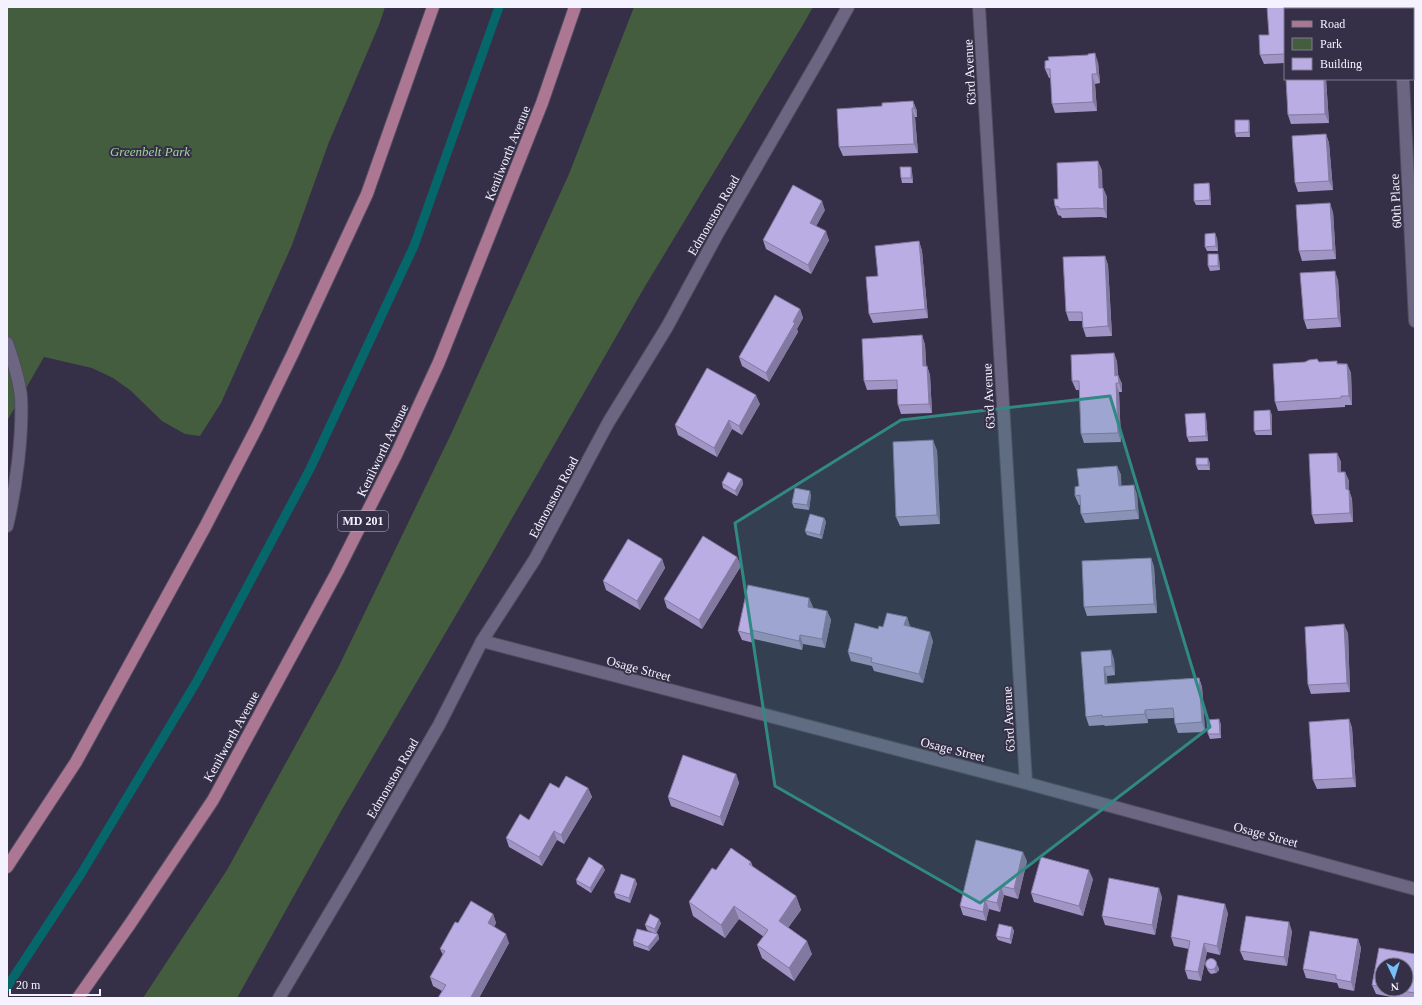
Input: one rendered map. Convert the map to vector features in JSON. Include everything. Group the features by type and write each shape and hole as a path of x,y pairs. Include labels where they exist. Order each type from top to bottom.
{"main road":[{"path":"7,867 76,762 205,527 257,427 367,194 433,7"},
{"name":"Kenilworth Avenue","path":"78,998 130,924 213,800 337,572 396,455 439,362 542,103 575,7"}],"street":[{"name":"Edmonston Road","path":"278,998 354,872 439,725 482,641 535,559 608,423 667,327 718,233 848,7"},
{"name":"63rd Avenue","path":"979,7 1026,783"},
{"name":"60th Place","path":"1403,80 1415,321"},
{"path":"7,343 18,376 21,397 20,436 13,495 7,526"},
{"name":"Osage Street","path":"482,641 1026,783 1415,889"}],"highlighted area":[{"path":"1110,396 1210,727 980,903 775,786 735,523 901,420"}],"green space":[{"name":"Greenbelt Park","path":"7,7 385,7 379,25 329,142 292,245 221,403 200,436 185,434 162,421 130,390 113,378 92,368 44,357 7,421"},
{"path":"634,7 813,7 644,288 487,562 340,813 237,998 143,998 227,870 338,668 452,432 569,174"}],"building":[{"path":"1267,7 1303,7 1284,8 1284,54 1260,55 1259,35 1269,35"},
{"path":"1095,53 1097,74 1092,74 1093,102 1052,104 1050,69 1045,69 1045,61 1049,60 1048,57 1088,55"},
{"path":"1286,80 1324,80 1325,114 1288,115"},
{"path":"913,101 914,144 839,147 837,109 882,106 882,103"},
{"path":"1235,120 1249,120 1249,132 1235,133"},
{"path":"1326,134 1329,181 1295,183 1292,136"},
{"path":"1098,161 1099,188 1103,188 1104,209 1059,209 1059,207 1055,206 1054,199 1058,199 1057,163"},
{"path":"900,167 911,167 911,178 901,178"},
{"path":"1209,183 1210,200 1194,201 1194,184"},
{"path":"793,185 822,201 810,223 826,231 808,265 763,240"},
{"path":"1330,203 1333,250 1299,251 1296,205"},
{"path":"1215,233 1216,246 1205,247 1205,234"},
{"path":"919,241 925,309 869,314 866,277 878,276 875,246"},
{"path":"1208,254 1218,254 1218,266 1208,266"},
{"path":"1105,256 1108,326 1083,328 1082,312 1066,312 1063,257"},
{"path":"1335,271 1338,318 1304,320 1300,273"},
{"path":"775,295 800,309 793,322 795,323 766,373 739,357"},
{"path":"922,335 923,366 927,366 929,404 898,405 897,380 864,381 862,339"},
{"path":"1114,353 1115,376 1118,375 1119,383 1116,383 1118,433 1081,434 1079,381 1072,381 1071,355"},
{"path":"1317,359 1319,362 1337,361 1337,364 1347,364 1349,396 1341,396 1341,398 1275,402 1273,364 1305,362"},
{"path":"707,368 756,395 739,426 729,420 714,448 675,425"},
{"path":"1270,410 1271,430 1254,431 1254,411"},
{"path":"1205,413 1206,436 1187,437 1185,414"},
{"path":"933,440 937,515 896,517 893,442"},
{"path":"1337,453 1338,472 1345,472 1346,489 1349,490 1350,513 1312,515 1309,454"},
{"path":"1196,458 1208,458 1208,465 1196,465"},
{"path":"1117,466 1119,486 1134,485 1136,510 1081,514 1080,495 1075,496 1075,487 1079,486 1077,469"},
{"path":"728,472 742,479 735,491 722,483"},
{"path":"795,488 810,491 807,505 792,503"},
{"path":"810,514 824,518 820,535 805,531"},
{"path":"703,536 737,557 699,620 664,599"},
{"path":"628,539 662,559 637,601 603,581"},
{"path":"1151,558 1154,604 1084,607 1082,561"},
{"path":"748,585 809,598 808,607 827,611 822,639 800,635 799,641 751,630 750,634 738,631"},
{"path":"887,613 907,617 904,625 930,632 919,674 871,662 872,658 848,652 855,623 878,629 879,626 883,627"},
{"path":"1344,624 1347,683 1308,685 1305,627"},
{"path":"1111,650 1112,666 1104,667 1105,684 1199,678 1202,722 1175,724 1173,708 1145,710 1145,714 1086,717 1081,652"},
{"path":"1219,719 1220,734 1208,734 1207,720"},
{"path":"1349,719 1353,778 1313,780 1309,722"},
{"path":"683,755 736,774 720,817 668,797"},
{"path":"566,776 588,788 561,835 554,831 539,857 506,838 520,814 529,820 550,783 559,788"},
{"path":"976,840 1023,852 1014,889 1001,886 997,903 985,900 983,912 960,906"},
{"path":"731,848 751,862 749,864 796,896 779,921 807,941 789,968 757,945 768,930 734,906 721,925 689,902 712,868 716,870"},
{"path":"589,857 603,866 590,888 576,880"},
{"path":"1041,857 1089,870 1079,906 1031,893"},
{"path":"621,874 635,879 629,898 614,893"},
{"path":"1109,878 1159,888 1152,925 1102,916"},
{"path":"1178,895 1225,904 1217,946 1204,943 1198,972 1185,970 1190,941 1171,937"},
{"path":"471,901 493,914 488,923 506,934 471,997 472,998 438,998 446,985 430,977 445,951 440,949 455,922 458,923"},
{"path":"650,914 659,919 655,929 645,925"},
{"path":"1246,916 1289,922 1284,957 1240,951"},
{"path":"999,924 1012,927 1010,939 996,936"},
{"path":"637,929 658,934 648,947 633,941"},
{"path":"1310,931 1358,939 1351,982 1336,979 1336,975 1303,969"},
{"path":"1379,948 1415,954 1414,993 1414,957 1377,957"},
{"path":"1209,959 1213,959 1215,960 1215,968 1209,969 1206,966 1206,962"},
{"path":"1374,974 1374,985 1372,985"}],"waterway":[{"path":"7,987 81,874 197,681 310,469 414,246 499,7"}]}
